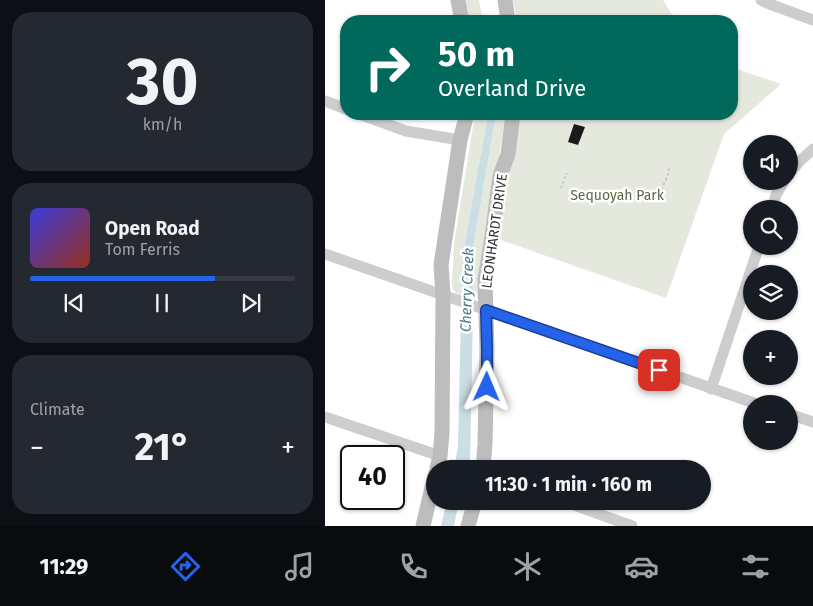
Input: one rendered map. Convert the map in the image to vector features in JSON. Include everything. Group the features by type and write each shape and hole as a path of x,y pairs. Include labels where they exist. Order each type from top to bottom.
{"street":[{"path":"458,0 461,15"},
{"path":"505,0 508,15"},
{"path":"761,0 813,20"},
{"path":"325,101 340,107"},
{"path":"377,120 406,130 460,140"},
{"path":"438,460 442,433 443,295 441,265 460,140 465,120"},
{"name":"LEONHARDT DRIVE","path":"484,460 487,349 481,308 500,176 507,154 512,120"},
{"path":"798,164 813,149"},
{"path":"325,254 743,399"},
{"path":"711,388 756,255"},
{"path":"325,417 433,460"},
{"path":"798,417 813,422"},
{"path":"423,526 427,510"},
{"path":"468,526 472,510"},
{"path":"588,510 632,526"}],"path":[{"path":"646,201 651,193 662,188 668,175 669,167"},
{"path":"561,188 567,173"}],"green space":[{"path":"466,0 479,0 482,15 469,15"},
{"path":"513,0 663,0 672,15 516,15"},
{"name":"Sequoyah Park","path":"738,69 781,84 724,134 666,298 498,239 507,177 520,120 738,120"},
{"path":"474,120 487,120 463,253 463,296 455,292 452,286 454,243"},
{"path":"495,120 505,120 488,223 479,297 473,300 475,293 471,283 472,254"}],"water":[{"name":"Cherry Creek","path":"487,120 495,120 472,254 471,283 475,293 473,297 463,294 462,291 463,253"},
{"path":"463,311 473,315 470,460 456,460 458,446 461,313"},
{"path":"445,510 457,510 454,526 441,526"}],"building":[{"path":"574,124 585,127 578,145 568,142"}],"route":[{"path":"487,387 486,310 659,370"}]}
